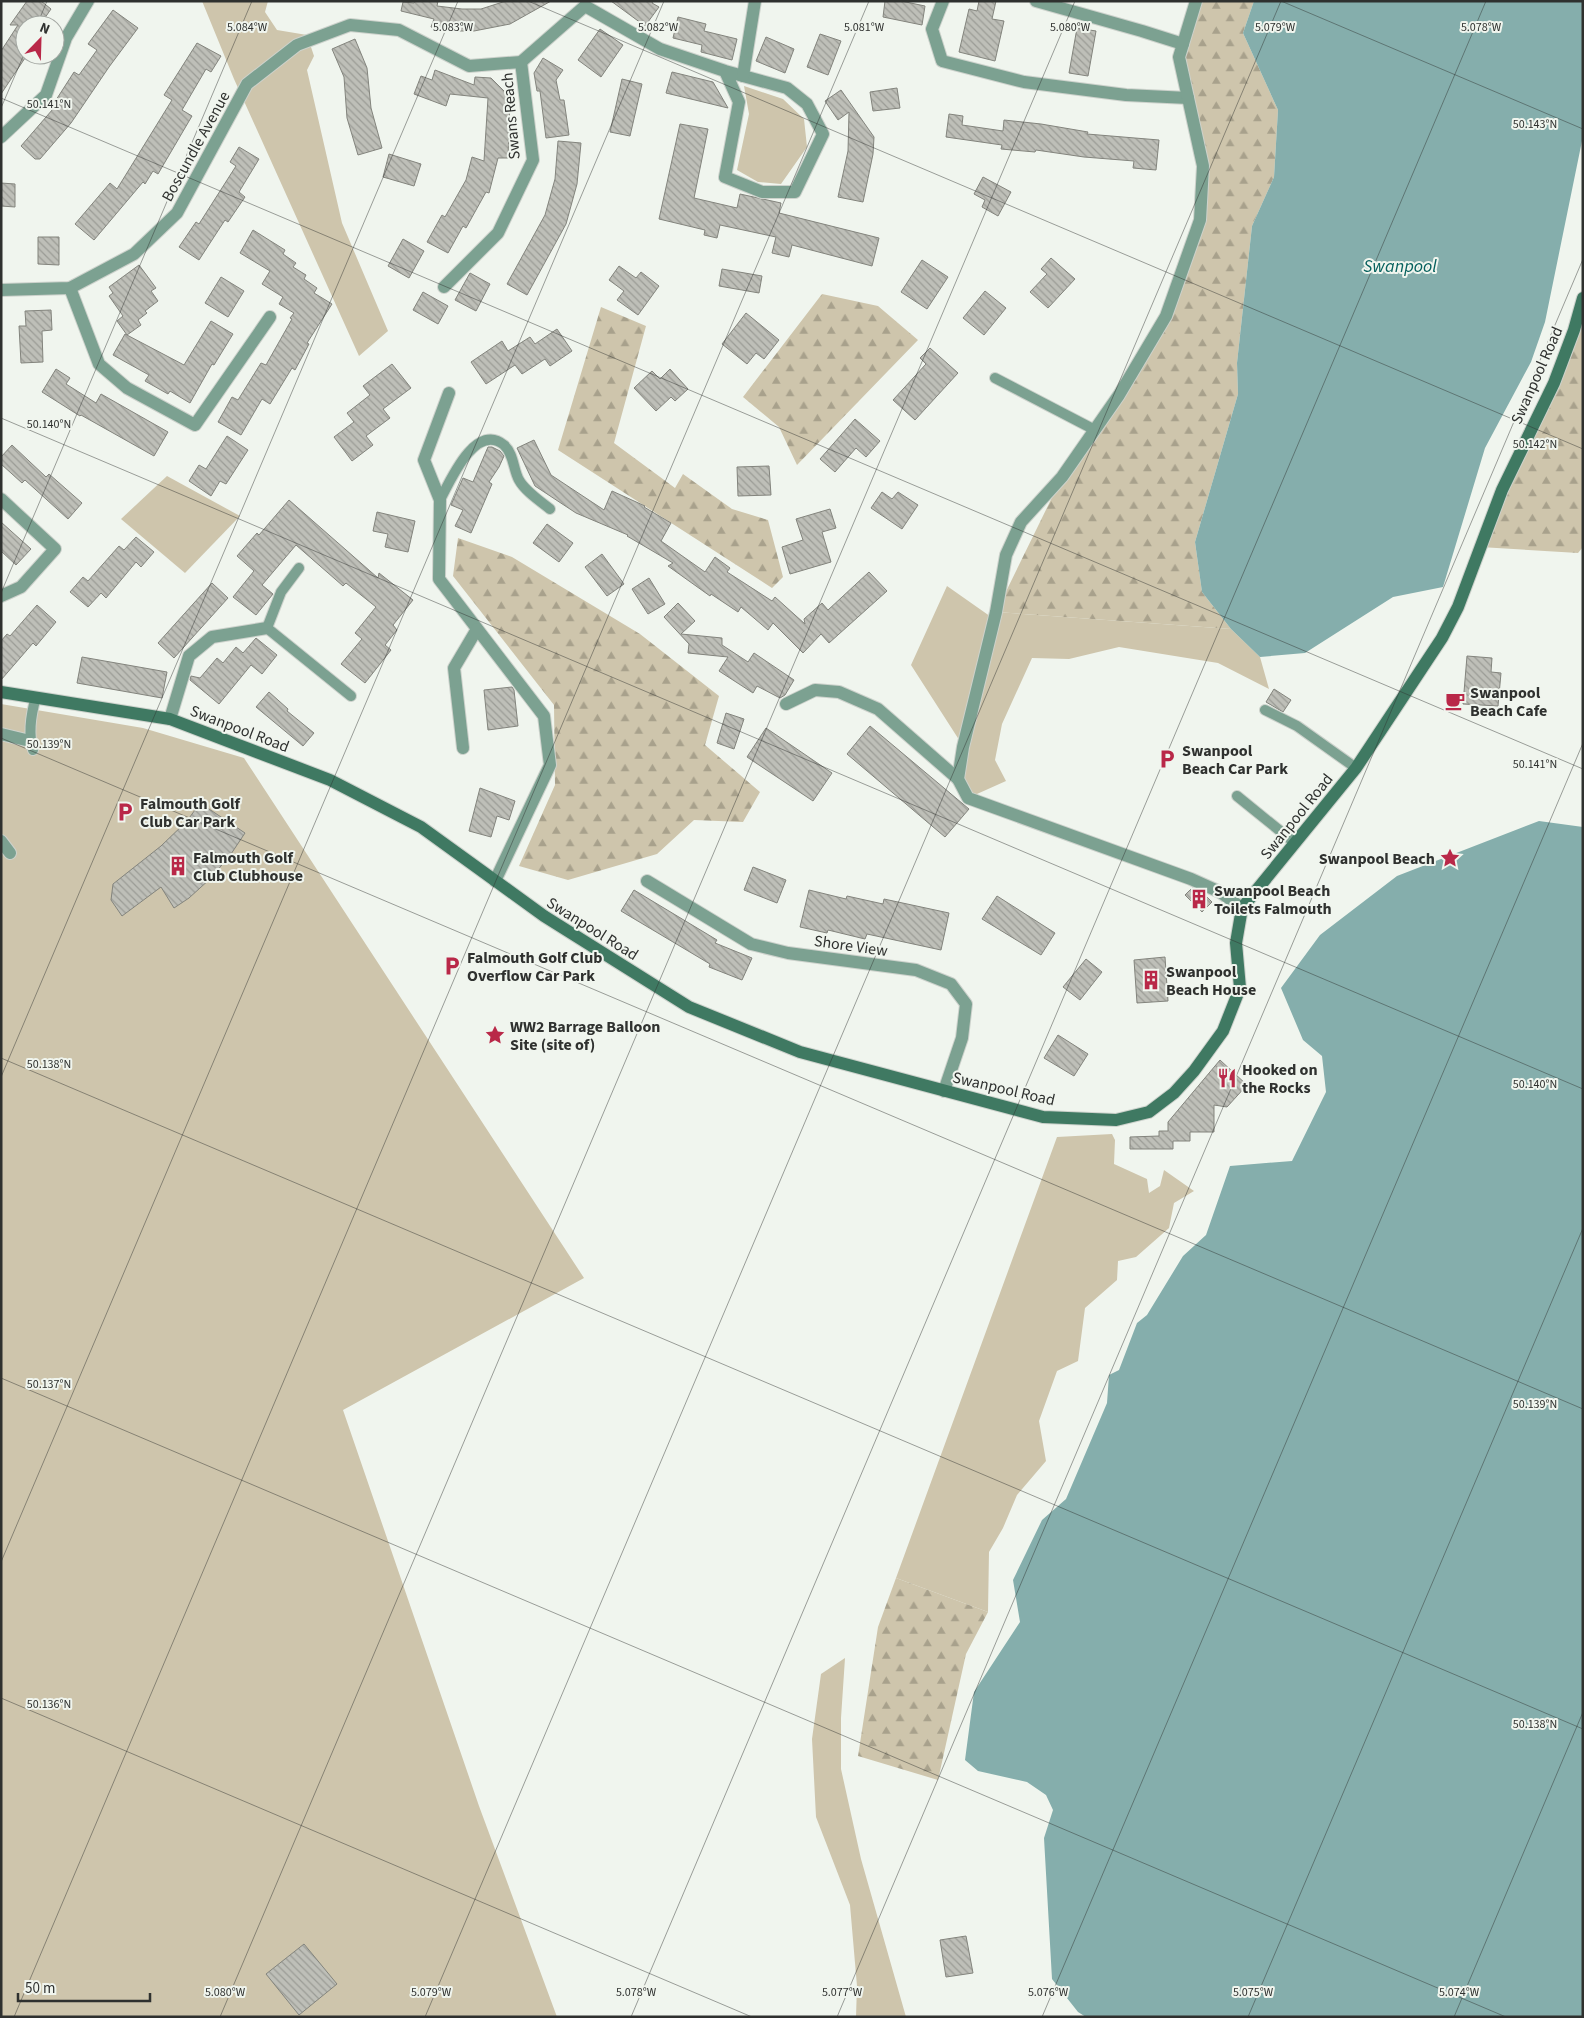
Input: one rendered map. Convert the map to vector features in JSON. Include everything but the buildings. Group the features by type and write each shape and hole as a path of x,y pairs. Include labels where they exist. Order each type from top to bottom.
{"street":[{"path":"1,137 46,95 66,38 88,1"},
{"path":"743,76 754,1"},
{"path":"943,1 932,29 942,61 1024,82 1126,95 1188,98"},
{"path":"1036,1 1183,44"},
{"path":"958,779 963,746 996,612 1006,555 1021,522 1062,477 1119,395 1166,316 1200,220 1203,166 1179,57 1196,1"},
{"name":"Swans Reach","path":"247,84 297,45 350,25 399,30 469,66 521,62 585,3 660,49 725,71 788,88 807,104 823,134 795,192 762,192 725,177 738,102 725,71"},
{"name":"Swans Reach","path":"444,287 498,233 532,160 521,62"},
{"name":"Boscundle Avenue","path":"1,290 70,288 134,254 177,213 247,84"},
{"path":"70,288 99,364 127,388 195,425 270,317"},
{"name":"Swanpool Road","path":"1,692 170,719 330,780 421,827 544,916 689,1007 800,1052 1043,1117 1116,1120 1149,1112 1174,1093 1194,1071 1223,1031 1240,988 1236,943 1242,908 1356,768 1442,638 1458,607 1502,490 1554,384 1574,330 1583,298"},
{"path":"449,393 424,460 440,500 439,580 544,716 550,765 495,881"},
{"path":"1,499 55,548 21,587 1,596"},
{"path":"170,719 189,656 212,637 267,628"},
{"path":"463,748 454,668 477,629"},
{"path":"786,704 815,690 839,692 878,709 958,779 968,798 1191,879 1220,892 1242,908"},
{"path":"1,734 32,745"},
{"path":"1,841 10,853"},
{"name":"Shore View","path":"647,881 752,944 788,953 916,970 951,984 966,1004 962,1038 944,1091"}],"lane":[{"path":"995,378 1095,430"},
{"path":"440,500 460,464 476,443 484,439 503,444 510,453 519,480 550,509"},
{"path":"299,568 281,592 267,628 351,696"},
{"path":"32,745 32,711 36,698"},
{"path":"1264,710 1298,726 1356,768"},
{"path":"1237,796 1296,843"}],"green space":[{"path":"202,1 268,1 265,12 277,30 307,35 314,56 307,70 342,223 388,331 359,356 234,79"},
{"path":"1196,1 1254,1 1243,33 1278,110 1274,177 1252,226 1237,363 1238,394 1195,542 1202,592 1231,629 996,612 1062,477 1166,316 1200,220 1203,166 1183,44"},
{"path":"744,86 783,99 804,119 807,147 781,184 758,182 737,170 749,114"},
{"path":"822,294 878,306 918,340 797,465 779,427 743,397"},
{"path":"1583,298 1583,547 1578,553 1480,547 1528,435"},
{"path":"601,307 646,326 614,443 675,488 683,474 732,509 768,520 783,577 772,588 558,450"},
{"path":"167,476 240,516 185,573 121,519"},
{"path":"458,538 512,557 640,634 719,696 705,745 760,792 743,822 694,820 657,854 568,880 519,866 555,785 554,705 453,576"},
{"path":"947,586 994,619 996,612 1231,629 1260,657 1269,689 1218,663 1119,647 1069,659 1032,658 1002,724 995,760 1006,781 968,798 958,779 963,746 911,665"},
{"path":"1,704 143,728 244,758 584,1278 343,1410 479,1806 557,2017 1,2017"},
{"path":"1112,1134 1115,1140 1114,1164 1147,1179 1149,1193 1160,1186 1164,1170 1194,1191 1174,1203 1169,1228 1136,1257 1118,1261 1117,1280 1085,1308 1078,1361 1057,1371 1039,1421 1046,1461 1017,1495 1003,1528 989,1552 988,1612 896,1578 1057,1137"},
{"path":"896,1578 988,1612 966,1654 938,1780 858,1756 878,1627"},
{"path":"845,1658 841,1718 841,1769 861,1859 906,2017 856,2017 857,1986 850,1905 816,1817 812,1739 821,1674"}],"water":[{"name":"Swanpool","path":"1254,1 1583,1 1583,136 1545,322 1531,362 1485,448 1443,587 1393,597 1305,653 1260,657 1231,629 1202,592 1195,542 1238,394 1237,363 1252,226 1274,177 1278,110 1243,33"},
{"path":"1539,821 1583,827 1583,2017 1086,2017 1078,2012 1052,1979 1044,1838 1053,1810 1046,1795 1027,1782 978,1771 965,1760 974,1692 1020,1622 1013,1580 1042,1520 1066,1499 1107,1403 1109,1375 1119,1370 1137,1323 1147,1315 1183,1256 1206,1235 1230,1166 1292,1161 1326,1092 1322,1056 1303,1040 1281,988 1320,935 1397,876"}],"place":[{"name":"Swanpool Beach Cafe","path":"1455,701"},
{"name":"Swanpool Beach Car Park","path":"1167,759"},
{"name":"Falmouth Golf Club Car Park","path":"125,812"},
{"name":"Swanpool Beach","path":"1450,858"},
{"name":"Falmouth Golf Club Clubhouse","path":"178,866"},
{"name":"Swanpool Beach Toilets Falmouth","path":"1199,899"},
{"name":"Falmouth Golf Club Overflow Car Park","path":"452,966"},
{"name":"Swanpool Beach House","path":"1151,980"},
{"name":"WW2 Barrage Balloon Site (site of)","path":"495,1035"},
{"name":"Hooked on the Rocks","path":"1227,1078"}]}
